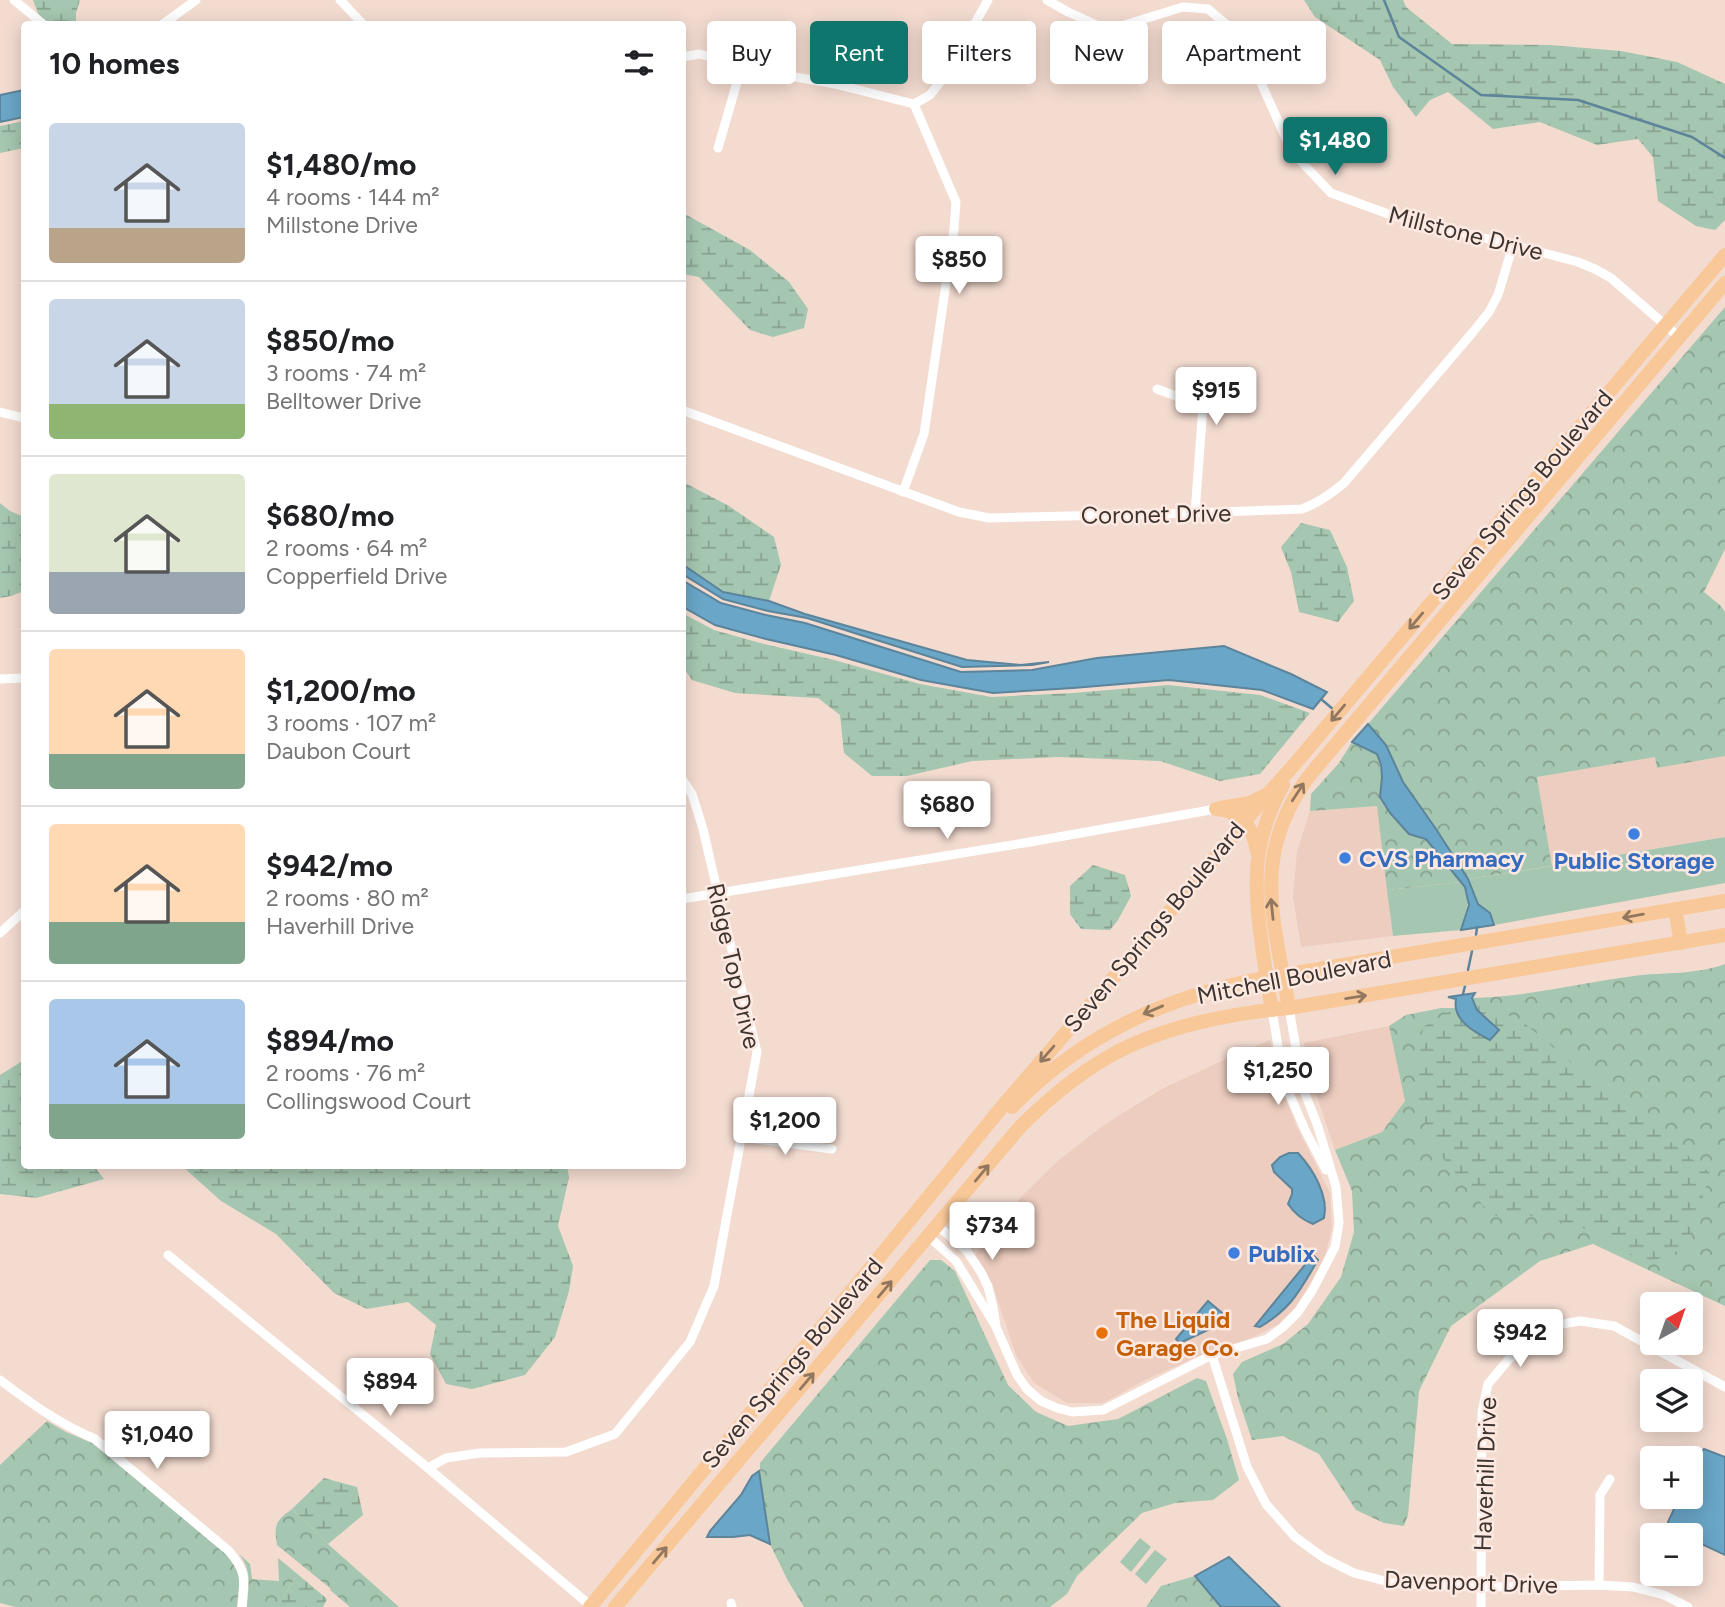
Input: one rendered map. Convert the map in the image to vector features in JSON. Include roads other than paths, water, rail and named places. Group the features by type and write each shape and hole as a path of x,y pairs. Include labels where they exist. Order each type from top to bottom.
{"main road":[{"name":"Seven Springs Boulevard","path":"1289,1008 1275,935 1270,871 1274,847 1293,800 1331,749 1604,426 1614,402 1672,331 1725,255"},
{"path":"1672,331 1725,265"},
{"name":"Seven Springs Boulevard","path":"591,1607 1006,1102 1244,821 1672,331 1725,283"},
{"path":"1272,1010 1257,913 1256,878 1258,857 1268,819 1294,765"},
{"path":"1216,809 1250,803 1266,796"},
{"path":"1216,809 1230,811 1244,821 1253,833 1258,857"},
{"name":"Mitchell Boulevard","path":"877,1261 997,1122 1040,1081 1072,1055 1116,1027 1169,1003 1223,986 1265,978 1725,901"},
{"path":"1675,909 1681,943"},
{"name":"Mitchell Boulevard","path":"1272,1010 1725,935"},
{"name":"Seven Springs Boulevard","path":"615,1607 1020,1127 1044,1104 1075,1078 1110,1056 1143,1041 1225,1017 1272,1010"}],"street":[{"path":"14,0 39,21"},
{"path":"167,21 196,0"},
{"path":"340,0 360,21"},
{"path":"796,76 914,104 930,96 947,73 988,0"},
{"path":"1047,0 1088,21"},
{"name":"Millstone Drive","path":"1138,21 1184,7 1208,9 1228,26 1249,56 1292,152 1331,194 1391,215 1578,262 1611,278 1672,331"},
{"path":"686,56 699,54 707,56"},
{"path":"718,148 737,84"},
{"path":"903,492 925,434 956,202 914,104"},
{"name":"Coronet Drive","path":"686,411 903,492 960,512 989,518 1302,509 1314,505 1344,483 1489,312 1513,245"},
{"path":"1157,388 1203,406 1195,513"},
{"path":"0,412 21,415"},
{"path":"0,679 21,678"},
{"name":"Ridge Top Drive","path":"428,1468 446,1458 480,1453 566,1452 615,1434 690,1342 714,1286 757,1052 703,829 692,794 686,785"},
{"path":"686,898 1216,809"},
{"path":"0,933 21,914"},
{"path":"934,1231 966,1274 996,1327 1017,1375 1027,1389 1041,1401 1057,1408 1072,1412 1103,1410 1212,1355 1267,1339 1298,1312 1319,1280 1335,1247 1339,1223 1336,1187 1303,1088 1289,1008"},
{"path":"1272,1010 1284,1082 1306,1132 1336,1187"},
{"path":"742,1136 832,1149"},
{"path":"934,1231 965,1250 981,1272 988,1287 996,1327"},
{"path":"168,1255 428,1468 591,1607"},
{"name":"Haverhill Drive","path":"1481,1607 1482,1412 1488,1384 1509,1359 1556,1325 1580,1321 1614,1326 1725,1387"},
{"name":"Davenport Drive","path":"1212,1355 1247,1467 1266,1504 1295,1538 1324,1558 1354,1573 1394,1583 1481,1587 1633,1587 1664,1595 1688,1607"},
{"path":"0,1380 41,1411 69,1428 95,1439 229,1551 240,1564 244,1574 242,1607"},
{"path":"1599,1585 1600,1495 1610,1479"}],"water":[{"path":"21,91 21,118 0,122 0,95"},
{"path":"686,567 723,592 769,601 805,614 967,660 1021,665 1049,662 1032,665 962,667 807,618 723,599 686,576"},
{"path":"686,582 721,603 805,623 961,672 1032,670 1097,658 1224,646 1327,692 1313,709 1262,690 1169,680 993,693 921,680 836,655 715,625 686,609"},
{"path":"1368,724 1386,745 1403,782 1468,879 1478,904 1490,913 1494,925 1461,930 1469,905 1465,887 1426,839 1409,834 1390,813 1380,797 1382,777 1377,754 1352,742"},
{"path":"1475,993 1472,998 1477,1010 1499,1030 1490,1040 1461,1019 1457,1013 1456,999 1448,997"},
{"path":"1289,1153 1298,1153 1304,1159 1322,1192 1324,1218 1313,1224 1290,1207 1288,1204 1292,1189 1274,1172 1272,1165"},
{"path":"1313,1255 1318,1260 1294,1298 1271,1320 1260,1327 1255,1326"},
{"path":"1208,1301 1228,1318 1223,1323 1180,1343 1176,1339"},
{"path":"1703,1450 1725,1457 1725,1555 1703,1545 1703,1523 1668,1522 1674,1509 1703,1509"},
{"path":"759,1471 770,1544 750,1535 707,1537 741,1495 752,1476"},
{"path":"1229,1557 1280,1607 1221,1607 1195,1576"}],"waterway":[{"path":"1384,0 1399,37 1481,95 1578,100 1692,137 1725,158"},
{"path":"1321,699 1334,710"},
{"path":"1476,935 1477,927"},
{"path":"1468,970 1472,951"},
{"path":"1463,994 1465,986"}],"place":[{"name":"Public Storage","path":"1634,834"},
{"name":"CVS Pharmacy","path":"1345,858"},
{"name":"Publix","path":"1234,1253"},
{"name":"The Liquid Garage Co.","path":"1102,1333"}]}
